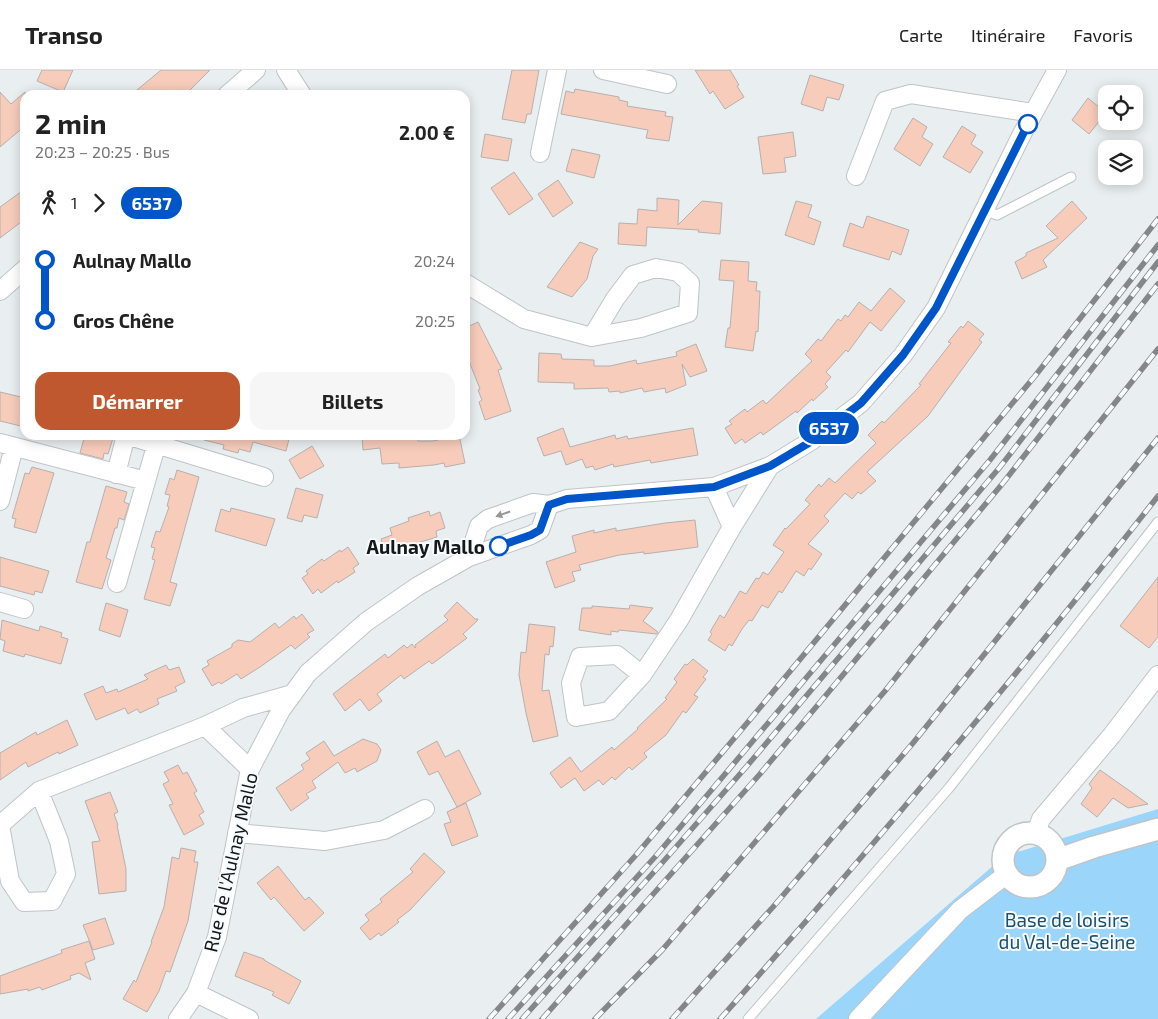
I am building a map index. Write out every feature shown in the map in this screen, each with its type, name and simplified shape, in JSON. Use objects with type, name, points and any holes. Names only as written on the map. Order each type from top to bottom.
[{"type":"street","points":[[233,90],[256,70]]},
{"type":"street","points":[[286,70],[299,90]]},
{"type":"street","points":[[540,153],[558,70]]},
{"type":"street","points":[[603,70],[667,84]]},
{"type":"street","points":[[469,557],[479,526],[488,519],[534,504],[549,505],[567,499],[714,487],[770,466],[812,441],[861,403],[903,355],[936,308],[1033,113],[1057,70]]},
{"type":"street","points":[[856,176],[885,101],[911,94],[1033,113]]},
{"type":"street","points":[[470,285],[524,318],[592,337],[641,328],[688,313],[690,283],[678,272],[656,268],[633,275],[615,299],[592,337]]},
{"type":"street","points":[[0,291],[20,274]]},
{"type":"street","points":[[116,474],[125,440]]},
{"type":"street","points":[[140,440],[264,477]]},
{"type":"street","points":[[0,501],[7,445],[146,481]]},
{"type":"street","points":[[117,583],[156,446]]},
{"type":"street","points":[[642,675],[679,620],[732,527],[770,466]]},
{"type":"street","points":[[714,487],[732,527]]},
{"type":"street","name":"Rue de l'Aulnay Mallo","points":[[178,1019],[196,993],[217,937],[250,769],[281,710],[308,673],[366,622],[418,586],[469,557],[540,530],[549,505]]},
{"type":"street","points":[[0,602],[24,609]]},
{"type":"street","points":[[1036,833],[1041,819],[1112,735],[1158,675]]},
{"type":"street","points":[[39,791],[59,841],[66,874],[52,902],[24,902],[10,881],[0,825],[39,791],[205,726],[243,708],[293,694]]},
{"type":"street","points":[[205,726],[250,769]]},
{"type":"street","points":[[237,833],[325,841],[384,830],[425,809]]},
{"type":"street","points":[[1057,860],[1158,828]]},
{"type":"street","points":[[1029,832],[1045,837],[1052,843],[1056,850],[1057,860],[1052,876],[1045,883],[1038,886],[1022,886],[1013,881],[1007,874],[1003,853],[1007,845],[1020,834],[1029,832]]},
{"type":"street","points":[[858,1019],[960,910],[1007,874]]},
{"type":"street","points":[[196,993],[249,1019]]},
{"type":"lane","points":[[984,210],[997,216],[1071,177]]},
{"type":"lane","points":[[748,1019],[949,788],[1158,522]]},
{"type":"green space","name":"Base de loisirs du Val-de-Seine","points":[[1158,809],[1158,1019],[816,1019],[1009,852],[1021,851]]},
{"type":"building","points":[[42,70],[73,70],[64,90],[58,90],[37,81]]},
{"type":"building","points":[[161,70],[210,70],[190,90],[137,90]]},
{"type":"building","points":[[512,70],[539,70],[531,114],[527,114],[525,123],[502,119]]},
{"type":"building","points":[[695,70],[730,70],[744,97],[725,109],[713,91],[710,94]]},
{"type":"building","points":[[810,75],[844,85],[839,100],[827,97],[823,111],[801,104]]},
{"type":"building","points":[[575,89],[619,97],[619,100],[628,102],[627,106],[666,112],[665,116],[673,117],[669,141],[646,138],[648,130],[561,114],[566,91],[574,93]]},
{"type":"building","points":[[0,92],[11,104],[20,96],[20,130],[0,147]]},
{"type":"building","points":[[1088,98],[1098,106],[1098,123],[1089,134],[1072,120]]},
{"type":"building","points":[[913,118],[927,127],[922,137],[933,144],[920,166],[894,149]]},
{"type":"building","points":[[962,126],[976,135],[971,144],[983,152],[970,173],[943,157]]},
{"type":"building","points":[[793,132],[796,156],[784,158],[786,172],[763,174],[758,137]]},
{"type":"building","points":[[485,134],[512,139],[508,161],[481,157]]},
{"type":"building","points":[[572,149],[600,155],[594,178],[566,171]]},
{"type":"building","points":[[514,172],[533,199],[509,215],[491,188]]},
{"type":"building","points":[[558,180],[573,203],[553,217],[538,194]]},
{"type":"building","points":[[20,193],[20,223],[0,238],[0,207]]},
{"type":"building","points":[[657,198],[679,200],[678,225],[702,201],[722,203],[720,234],[698,232],[699,230],[647,227],[646,246],[618,244],[619,223],[637,224],[638,209],[657,211]]},
{"type":"building","points":[[796,201],[812,205],[808,217],[821,222],[814,245],[785,235]]},
{"type":"building","points":[[1072,201],[1087,218],[1043,260],[1047,267],[1022,279],[1015,262],[1026,256],[1026,253],[1058,238],[1046,226]]},
{"type":"building","points":[[867,216],[909,230],[901,255],[892,251],[889,260],[843,246],[850,223],[863,228]]},
{"type":"building","points":[[580,242],[598,249],[593,256],[587,279],[572,297],[547,287]]},
{"type":"building","points":[[721,260],[749,262],[748,281],[757,282],[756,291],[760,291],[758,332],[756,331],[753,351],[725,347],[728,328],[730,328],[734,281],[719,280]]},
{"type":"building","points":[[890,288],[905,301],[881,331],[870,322],[848,352],[846,350],[826,372],[831,377],[825,384],[828,387],[797,413],[796,411],[763,435],[761,432],[745,443],[742,439],[735,444],[725,428],[732,424],[729,421],[745,409],[747,412],[763,400],[766,404],[812,361],[805,354],[818,339],[821,341],[838,319],[841,321],[845,315],[848,317],[859,302],[871,311]]},
{"type":"building","points":[[968,321],[984,334],[979,340],[982,342],[928,416],[867,472],[876,481],[861,494],[858,492],[852,499],[845,493],[824,516],[829,521],[808,544],[822,554],[811,570],[809,568],[804,576],[796,571],[782,593],[779,591],[768,608],[762,605],[752,621],[749,620],[742,629],[732,646],[729,644],[725,651],[708,640],[712,634],[710,632],[720,615],[724,618],[740,591],[746,594],[756,578],[759,579],[763,572],[768,575],[784,552],[773,545],[785,528],[810,504],[805,500],[819,484],[821,487],[829,478],[835,483],[876,443],[868,435],[882,421],[884,423],[921,385],[919,384],[951,343],[948,342],[961,326],[963,328]]},
{"type":"building","points":[[478,322],[502,369],[498,370],[511,411],[485,420],[479,402],[482,400],[478,390],[480,389],[470,364],[470,326]]},
{"type":"building","points":[[696,344],[707,371],[690,377],[682,364],[686,385],[666,393],[665,388],[644,392],[642,388],[620,393],[620,391],[609,392],[608,388],[574,389],[574,383],[538,382],[539,353],[561,354],[562,359],[594,360],[594,366],[610,366],[636,360],[637,364],[677,356],[676,352]]},
{"type":"building","points":[[0,392],[20,397],[20,426],[0,421]]},
{"type":"building","points":[[563,428],[570,447],[615,435],[616,439],[627,436],[628,439],[693,428],[698,455],[651,463],[650,460],[614,467],[613,464],[595,470],[593,466],[586,468],[582,459],[566,465],[561,451],[544,456],[537,438]]},
{"type":"building","points":[[84,440],[112,440],[108,454],[104,453],[103,459],[80,453]]},
{"type":"building","points":[[204,440],[289,440],[286,451],[253,442],[250,452],[239,449],[238,453],[223,449],[224,445]]},
{"type":"building","points":[[362,440],[460,440],[465,463],[445,467],[444,463],[399,468],[399,463],[382,464],[380,448],[363,450]]},
{"type":"building","points":[[312,446],[324,466],[300,479],[289,460]]},
{"type":"building","points":[[32,467],[54,473],[36,533],[14,527],[16,519],[12,518],[25,473],[29,474]]},
{"type":"building","points":[[177,470],[199,477],[170,582],[177,584],[170,606],[144,599],[155,560],[152,559],[155,548],[151,547],[156,531],[160,532],[169,507],[167,506],[170,495],[165,494],[170,478],[174,480]]},
{"type":"building","points":[[106,486],[127,492],[124,502],[129,504],[124,520],[119,518],[117,528],[115,528],[106,558],[111,560],[102,589],[76,582]]},
{"type":"building","points":[[296,488],[323,495],[317,518],[304,515],[302,522],[287,518]]},
{"type":"building","points":[[231,508],[275,519],[266,546],[215,531],[221,509],[230,512]]},
{"type":"building","points":[[429,511],[430,516],[440,512],[445,528],[436,531],[437,537],[417,543],[419,548],[398,555],[397,551],[385,554],[381,539],[392,535],[390,528],[409,521],[408,518]]},
{"type":"building","points":[[695,520],[698,547],[644,554],[644,552],[619,555],[579,565],[581,570],[572,572],[575,581],[555,588],[546,562],[576,552],[572,536],[594,530],[594,533],[616,528],[616,531]]},
{"type":"building","points":[[348,547],[359,564],[353,568],[355,572],[338,583],[337,581],[321,593],[318,589],[313,594],[302,578],[308,574],[306,571],[322,559],[324,561]]},
{"type":"building","points":[[0,557],[49,571],[42,593],[35,591],[34,595],[0,586]]},
{"type":"building","points":[[1158,577],[1158,637],[1149,648],[1120,626]]},
{"type":"building","points":[[457,602],[475,619],[478,619],[463,634],[467,638],[432,664],[429,661],[404,679],[401,675],[377,694],[382,701],[369,711],[360,699],[345,711],[333,694],[385,654],[388,658],[404,645],[407,648],[412,644],[415,648],[415,645],[448,620],[444,616]]},
{"type":"building","points":[[106,603],[128,610],[120,637],[99,630]]},
{"type":"building","points":[[630,605],[653,608],[643,621],[658,632],[657,634],[619,630],[618,632],[611,631],[611,635],[579,630],[582,608],[592,608],[592,606],[629,609]]},
{"type":"building","points":[[302,614],[314,630],[307,634],[310,637],[295,649],[291,645],[241,679],[237,674],[221,684],[219,682],[212,686],[202,669],[209,665],[207,661],[232,647],[232,644],[238,640],[250,642],[275,623],[279,628],[294,616],[296,619]]},
{"type":"building","points":[[2,620],[39,631],[40,626],[62,633],[61,637],[68,639],[61,664],[25,654],[24,657],[3,651],[5,641],[0,639]]},
{"type":"building","points":[[529,624],[555,627],[553,647],[550,646],[549,655],[545,654],[542,691],[549,690],[558,736],[533,742],[519,675],[521,652],[526,653]]},
{"type":"building","points":[[693,659],[708,671],[703,677],[706,679],[694,695],[698,697],[686,713],[683,711],[666,735],[644,753],[647,757],[632,770],[629,767],[615,780],[612,777],[603,785],[599,780],[584,791],[575,778],[561,788],[550,773],[570,757],[581,772],[612,747],[614,750],[638,729],[667,699],[665,698],[677,682],[674,679],[685,664],[687,665]]},
{"type":"building","points":[[166,665],[169,670],[179,667],[185,682],[175,687],[177,691],[157,699],[159,704],[140,713],[137,709],[128,714],[125,708],[96,720],[84,694],[103,686],[106,693],[117,689],[118,692],[148,679],[144,675]]},
{"type":"building","points":[[67,720],[78,745],[59,754],[58,752],[28,767],[26,762],[0,780],[0,753],[36,732],[37,735]]},
{"type":"building","points":[[363,739],[377,744],[381,750],[377,761],[357,772],[355,768],[345,773],[338,762],[312,781],[316,788],[306,794],[309,798],[291,811],[276,788],[304,769],[301,765],[310,759],[306,753],[324,741],[334,756]]},
{"type":"building","points":[[437,741],[445,757],[459,750],[481,794],[457,807],[438,771],[429,775],[417,752]]},
{"type":"building","points":[[178,765],[183,774],[187,772],[197,791],[194,793],[204,812],[199,815],[204,824],[184,835],[169,805],[173,804],[163,784],[169,781],[164,772]]},
{"type":"building","points":[[1100,770],[1148,804],[1128,808],[1113,798],[1097,817],[1081,804],[1092,788],[1089,784]]},
{"type":"building","points":[[110,792],[118,812],[114,814],[118,825],[126,869],[126,891],[99,894],[92,842],[100,841],[85,801]]},
{"type":"building","points":[[466,803],[478,836],[452,846],[444,824],[451,822],[447,812]]},
{"type":"building","points":[[181,848],[196,851],[194,862],[198,862],[188,921],[170,972],[166,971],[159,991],[147,1012],[123,999],[134,980],[136,982],[152,942],[164,907],[172,857],[179,859]]},
{"type":"building","points":[[424,853],[445,872],[410,910],[397,920],[399,922],[381,936],[379,933],[370,940],[360,928],[369,920],[365,915],[382,902],[380,899],[413,872],[410,869]]},
{"type":"building","points":[[278,866],[305,900],[309,897],[324,913],[304,931],[274,897],[271,900],[257,883]]},
{"type":"building","points":[[105,918],[114,944],[93,950],[83,925]]},
{"type":"building","points":[[89,941],[95,959],[85,963],[91,980],[79,973],[70,976],[71,979],[42,990],[40,987],[28,991],[28,989],[0,994],[0,976],[62,953],[61,950]]},
{"type":"building","points":[[244,952],[264,959],[301,981],[289,1004],[272,995],[274,992],[235,976]]},
{"type":"railway","points":[[489,1019],[636,855],[753,716],[1035,376],[1158,219]]},
{"type":"railway","points":[[508,1019],[655,857],[990,460],[1158,245]]},
{"type":"railway","points":[[522,1019],[747,766],[1000,467],[1158,262]]},
{"type":"railway","points":[[542,1019],[760,774],[1003,483],[1158,284]]},
{"type":"railway","points":[[595,1019],[663,949],[885,691],[1158,349]]},
{"type":"railway","points":[[672,1019],[773,907],[913,743],[1158,438]]},
{"type":"railway","points":[[720,1019],[943,761],[1158,496]]},
{"type":"bus line","name":"6537","points":[[499,546],[540,530],[549,505],[567,499],[714,487],[770,466],[812,441],[861,403],[903,355],[936,308],[1028,124]]},
{"type":"place","name":"Aulnay Mallo","points":[[499,546]]}]
